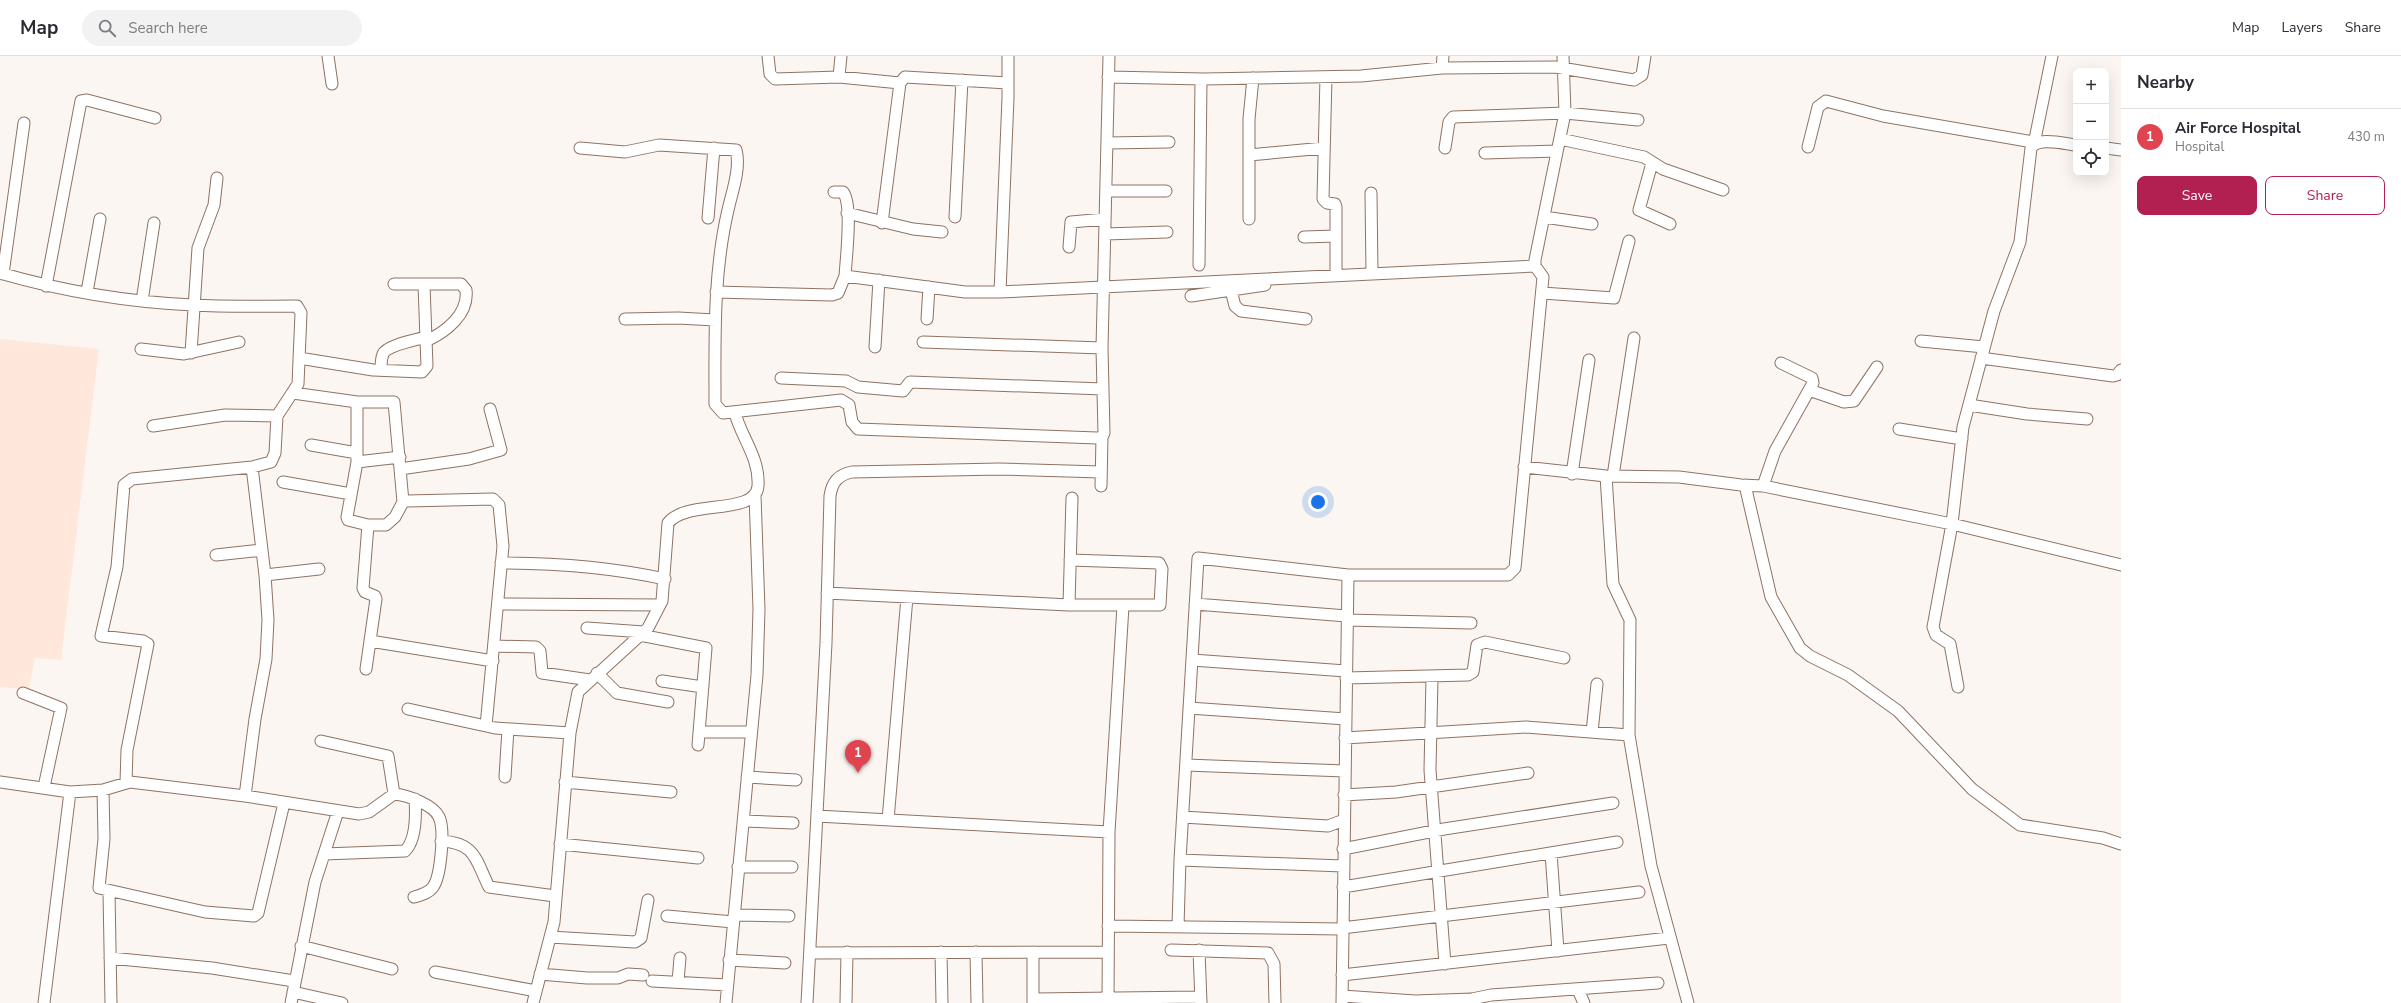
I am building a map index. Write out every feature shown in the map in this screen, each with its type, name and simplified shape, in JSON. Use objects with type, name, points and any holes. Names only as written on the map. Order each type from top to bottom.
[{"type":"street","points":[[328,56],[332,84]]},
{"type":"street","points":[[768,56],[770,74],[775,79],[839,77],[900,83]]},
{"type":"street","points":[[839,77],[841,56]]},
{"type":"street","points":[[1000,292],[1008,56]]},
{"type":"street","points":[[1101,486],[1102,437],[1104,433],[1102,348],[1108,56]]},
{"type":"street","points":[[1442,68],[1443,56]]},
{"type":"street","points":[[1178,926],[1180,860],[1198,558],[1348,575],[1508,575],[1515,568],[1542,293],[1543,277],[1535,266],[1565,113],[1566,99],[1562,69],[1562,56]]},
{"type":"street","points":[[1108,77],[1326,77],[1362,76],[1442,68],[1555,67],[1634,80],[1642,75],[1645,56]]},
{"type":"street","points":[[1958,687],[1950,644],[1936,635],[1932,627],[1952,524],[1962,439],[1969,405],[1994,311],[2020,242],[2030,152],[2034,143],[2052,56]]},
{"type":"street","points":[[882,222],[900,83],[905,77],[1008,83]]},
{"type":"street","points":[[1326,77],[1323,199],[1327,203],[1335,204],[1336,275]]},
{"type":"street","points":[[1199,265],[1202,78]]},
{"type":"street","points":[[1249,219],[1249,119],[1253,78]]},
{"type":"street","points":[[955,217],[962,80]]},
{"type":"street","points":[[46,286],[81,101],[87,100],[155,118]]},
{"type":"street","points":[[1808,147],[1818,107],[1826,101],[1879,115],[2034,143],[2040,142],[2073,145]]},
{"type":"street","points":[[1445,148],[1449,122],[1453,117],[1565,113],[1638,120]]},
{"type":"street","points":[[24,123],[1,273],[46,286],[142,301],[192,305],[297,306],[301,313],[298,384],[277,416],[274,459],[268,464],[252,467],[132,478],[124,485],[117,567],[101,636],[143,641],[148,644],[127,750],[126,783]]},
{"type":"street","points":[[1560,139],[1644,157],[1662,169],[1723,190]]},
{"type":"street","points":[[1107,143],[1169,142]]},
{"type":"street","points":[[580,148],[625,152],[659,145],[733,148],[737,154],[736,172],[722,232],[716,292],[716,404],[723,413],[735,413],[841,400],[849,405],[852,422],[858,429],[1102,437]]},
{"type":"street","points":[[708,218],[714,148]]},
{"type":"street","points":[[1249,155],[1324,148]]},
{"type":"street","points":[[2109,148],[2121,150]]},
{"type":"street","points":[[1485,153],[1557,151]]},
{"type":"street","points":[[1652,163],[1640,210],[1670,224]]},
{"type":"street","points":[[191,353],[192,305],[198,248],[214,205],[217,178]]},
{"type":"street","points":[[1106,190],[1166,191]]},
{"type":"street","points":[[716,292],[832,295],[838,293],[845,276],[848,236],[845,194],[840,191],[834,192]]},
{"type":"street","points":[[1371,193],[1372,273]]},
{"type":"street","points":[[847,213],[882,222],[942,232]]},
{"type":"street","points":[[1544,217],[1592,224]]},
{"type":"street","points":[[86,292],[100,219]]},
{"type":"street","points":[[1069,247],[1071,222],[1105,219]]},
{"type":"street","points":[[142,301],[154,223]]},
{"type":"street","points":[[1105,234],[1167,232]]},
{"type":"street","points":[[1304,237],[1336,236]]},
{"type":"street","points":[[1542,293],[1614,298],[1629,241]]},
{"type":"street","points":[[845,276],[965,292],[1000,292],[1535,266]]},
{"type":"street","points":[[875,347],[879,280]]},
{"type":"street","points":[[1191,296],[1284,282]]},
{"type":"street","points":[[381,370],[382,357],[386,350],[402,343],[426,339],[446,330],[464,308],[467,296],[466,290],[461,284],[394,284]]},
{"type":"street","points":[[299,358],[381,370],[422,372],[427,366],[424,285]]},
{"type":"street","points":[[927,319],[929,287]]},
{"type":"street","points":[[1231,290],[1235,306],[1241,311],[1306,319]]},
{"type":"street","points":[[625,319],[678,318],[715,320]]},
{"type":"street","points":[[1634,338],[1610,476],[1613,584],[1630,620],[1629,735],[1651,866],[1669,938],[1688,1003]]},
{"type":"street","points":[[1921,341],[1984,347]]},
{"type":"street","points":[[141,349],[178,354],[191,353],[239,342]]},
{"type":"street","points":[[923,342],[1102,348]]},
{"type":"street","points":[[1981,358],[2113,376],[2117,375],[2121,370]]},
{"type":"street","points":[[1572,474],[1589,360]]},
{"type":"street","points":[[1763,486],[1775,451],[1813,383],[1812,378],[1781,363]]},
{"type":"street","points":[[1809,390],[1844,402],[1854,401],[1877,367]]},
{"type":"street","points":[[781,378],[846,381],[858,387],[903,391],[910,382],[1103,389]]},
{"type":"street","points":[[293,393],[357,402],[394,402],[403,502],[395,517],[386,525],[368,525],[348,520],[347,517],[357,457],[357,402]]},
{"type":"street","points":[[1969,405],[2027,414],[2087,419]]},
{"type":"street","points":[[311,445],[357,457],[400,463],[469,459],[501,450],[490,410]]},
{"type":"street","points":[[726,1003],[757,675],[759,609],[755,495],[758,485],[752,448],[735,413]]},
{"type":"street","points":[[153,426],[225,415],[277,416]]},
{"type":"street","points":[[1899,429],[1962,439]]},
{"type":"street","points":[[245,796],[255,720],[268,644],[266,576],[252,467]]},
{"type":"street","points":[[1524,467],[1572,474],[1679,477],[1745,486],[1763,486],[1952,524],[2121,565]]},
{"type":"street","points":[[807,1003],[817,816],[831,488],[834,482],[845,474],[999,469],[1101,472]]},
{"type":"street","points":[[282,482],[351,494]]},
{"type":"street","points":[[1745,486],[1771,597],[1800,648],[1810,656],[1848,676],[1898,711],[1972,789],[2020,825],[2103,838],[2121,844]]},
{"type":"street","points":[[533,1003],[554,922],[570,733],[578,692],[616,660],[642,633],[660,605],[665,579],[668,523],[674,516],[691,510],[746,503],[755,495]]},
{"type":"street","points":[[1069,605],[1072,498]]},
{"type":"street","points":[[403,502],[496,500],[499,505],[503,538],[486,726]]},
{"type":"street","points":[[366,669],[376,599],[376,596],[363,591],[368,525]]},
{"type":"street","points":[[216,556],[262,550]]},
{"type":"street","points":[[827,593],[1069,605],[1160,605],[1162,565],[1159,563],[1070,560]]},
{"type":"street","points":[[501,563],[549,563],[607,568],[665,579]]},
{"type":"street","points":[[266,576],[319,569]]},
{"type":"street","points":[[1348,575],[1344,771],[1342,999],[1416,1001],[1472,999],[1491,995],[1578,990],[1658,983]]},
{"type":"street","points":[[888,820],[907,597]]},
{"type":"street","points":[[498,604],[660,605]]},
{"type":"street","points":[[1195,604],[1347,618],[1471,623]]},
{"type":"street","points":[[1108,1001],[1109,832],[1123,606]]},
{"type":"street","points":[[587,628],[642,633],[706,648],[698,745]]},
{"type":"street","points":[[370,641],[493,661]]},
{"type":"street","points":[[1192,660],[1346,675],[1432,678],[1471,674],[1476,649],[1481,643],[1564,658]]},
{"type":"street","points":[[494,646],[536,647],[540,651],[542,673],[594,677],[618,693],[668,702]]},
{"type":"street","points":[[1432,678],[1431,786],[1445,964]]},
{"type":"street","points":[[662,681],[703,687]]},
{"type":"street","points":[[1592,732],[1596,684]]},
{"type":"street","points":[[23,692],[61,708],[44,787]]},
{"type":"street","points":[[1189,708],[1346,719]]},
{"type":"street","points":[[408,710],[486,726],[570,733]]},
{"type":"street","points":[[1345,738],[1526,727],[1629,735]]},
{"type":"street","points":[[505,778],[508,729]]},
{"type":"street","points":[[699,732],[751,732]]},
{"type":"street","points":[[321,741],[388,756],[394,794]]},
{"type":"street","points":[[1186,765],[1344,771]]},
{"type":"street","points":[[1344,795],[1396,792],[1431,786],[1528,774]]},
{"type":"street","points":[[747,776],[796,780]]},
{"type":"street","points":[[0,782],[44,787],[70,792],[103,790],[126,783],[245,796],[338,811],[364,813],[394,794],[415,799],[439,816],[441,840],[440,865],[434,885],[429,891],[414,897]]},
{"type":"street","points":[[565,782],[671,792]]},
{"type":"street","points":[[103,790],[104,839],[99,886],[109,892],[214,914],[256,915],[284,803]]},
{"type":"street","points":[[44,1003],[70,792]]},
{"type":"street","points":[[324,854],[405,851],[412,835],[415,820],[415,799]]},
{"type":"street","points":[[1343,849],[1434,831],[1614,803]]},
{"type":"street","points":[[338,811],[315,882],[294,981],[292,998],[342,1003]]},
{"type":"street","points":[[817,816],[1109,832]]},
{"type":"street","points":[[1183,817],[1328,826],[1344,820]]},
{"type":"street","points":[[742,822],[793,823]]},
{"type":"street","points":[[441,840],[457,842],[471,850],[489,887],[555,896]]},
{"type":"street","points":[[1343,887],[1437,870],[1551,854],[1618,842]]},
{"type":"street","points":[[560,844],[698,858]]},
{"type":"street","points":[[1551,854],[1558,951]]},
{"type":"street","points":[[1180,860],[1343,866]]},
{"type":"street","points":[[738,867],[792,867]]},
{"type":"street","points":[[109,892],[111,1003]]},
{"type":"street","points":[[1108,926],[1342,929],[1639,892]]},
{"type":"street","points":[[550,937],[635,942],[641,938],[648,900]]},
{"type":"street","points":[[667,916],[733,918],[789,916]]},
{"type":"street","points":[[1342,975],[1669,938]]},
{"type":"street","points":[[301,946],[392,968]]},
{"type":"street","points":[[1171,950],[1268,953],[1274,964],[1275,1003]]},
{"type":"street","points":[[1033,952],[1033,1001],[1135,1001],[1200,1000],[1199,950]]},
{"type":"street","points":[[846,1003],[847,952]]},
{"type":"street","points":[[941,952],[942,1003]]},
{"type":"street","points":[[976,952],[977,1003]]},
{"type":"street","points":[[810,953],[1108,952]]},
{"type":"street","points":[[110,958],[212,968],[294,981]]},
{"type":"street","points":[[678,981],[680,958]]},
{"type":"street","points":[[730,960],[784,963]]},
{"type":"street","points":[[435,972],[536,991]]},
{"type":"street","points":[[540,974],[618,978],[628,974],[648,978],[727,985]]},
{"type":"street","points":[[1578,990],[1584,1003]]},
{"type":"shaded area","points":[[0,339],[99,349],[61,660],[35,658],[29,689],[0,687]]},
{"type":"place","name":"Air Force Hospital","points":[[858,773]]}]
